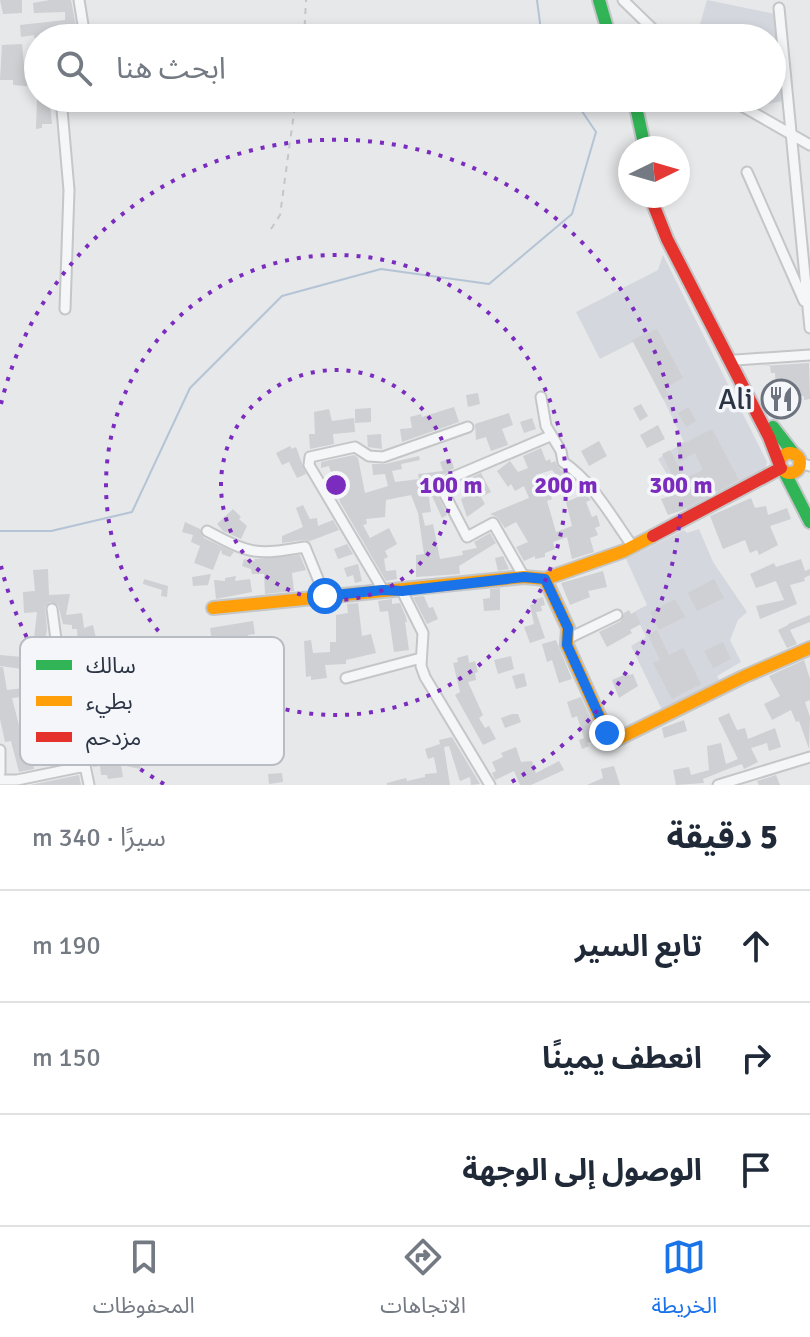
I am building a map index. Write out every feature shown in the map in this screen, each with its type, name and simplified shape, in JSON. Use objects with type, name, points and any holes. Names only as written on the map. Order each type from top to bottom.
[{"type":"main road","points":[[599,0],[606,24]]},
{"type":"main road","points":[[610,0],[616,24]]},
{"type":"main road","points":[[628,112],[633,136]]},
{"type":"main road","points":[[637,112],[642,136]]},
{"type":"main road","points":[[655,208],[667,239],[810,522]]},
{"type":"main road","points":[[663,208],[736,360],[778,434],[800,463],[810,498]]},
{"type":"main road","points":[[213,608],[524,577],[545,579],[633,547],[781,467],[784,454],[800,463]]},
{"type":"main road","points":[[781,467],[793,473],[800,463]]},
{"type":"main road","points":[[545,579],[568,628],[567,645],[607,733],[614,741],[743,677],[810,648]]},
{"type":"street","points":[[79,0],[83,24]]},
{"type":"street","points":[[623,0],[648,24]]},
{"type":"street","points":[[779,8],[781,24]]},
{"type":"street","points":[[786,77],[810,328]]},
{"type":"street","points":[[62,112],[69,190],[65,309]]},
{"type":"street","points":[[752,112],[810,145]]},
{"type":"street","points":[[747,172],[808,309]]},
{"type":"street","points":[[736,360],[810,355]]},
{"type":"street","points":[[541,397],[550,436],[561,451],[563,462],[593,493],[633,547]]},
{"type":"street","points":[[383,590],[309,465],[310,457],[355,447],[369,456],[389,456],[468,427]]},
{"type":"street","points":[[524,577],[493,523],[467,537],[442,489],[451,478],[550,436]]},
{"type":"street","points":[[207,531],[245,551],[258,553],[305,547],[325,596]]},
{"type":"street","points":[[402,591],[423,633],[421,658],[425,677],[490,785]]},
{"type":"street","points":[[52,609],[56,637]]},
{"type":"street","points":[[567,639],[617,615]]},
{"type":"street","points":[[346,678],[421,658]]},
{"type":"street","points":[[0,750],[0,773]]},
{"type":"street","points":[[718,785],[750,780],[810,757]]},
{"type":"street","points":[[0,780],[17,780],[85,766],[89,785]]},
{"type":"path","points":[[305,24],[306,0]]},
{"type":"path","points":[[271,229],[280,215],[294,112]]},
{"type":"shaded area","points":[[707,0],[775,14],[776,24],[700,24]]},
{"type":"shaded area","points":[[663,255],[767,462],[765,469],[689,512],[658,459],[684,442],[635,341],[600,359],[576,312],[658,270]]},
{"type":"shaded area","points":[[699,529],[713,562],[747,612],[738,620],[730,640],[741,662],[717,676],[722,686],[663,712],[631,646],[646,637],[634,612],[647,605],[626,559],[684,530],[687,533]]},
{"type":"building","points":[[0,0],[22,0],[22,13],[3,14]]},
{"type":"building","points":[[71,0],[76,24],[29,24],[65,20],[65,12],[34,13],[33,3]]},
{"type":"building","points":[[20,25],[24,25],[24,37],[21,37]]},
{"type":"building","points":[[22,44],[24,86],[13,85],[13,80],[0,80],[2,45]]},
{"type":"building","points":[[37,112],[51,112],[52,124],[42,124],[42,128],[36,129]]},
{"type":"building","points":[[657,329],[683,378],[665,388],[669,396],[663,399],[632,340]]},
{"type":"building","points":[[809,363],[810,399],[792,397],[792,401],[781,402],[780,391],[776,392],[775,373],[771,373],[770,366],[761,366]]},
{"type":"building","points":[[478,393],[480,404],[468,407],[466,395]]},
{"type":"building","points":[[641,404],[648,416],[640,421],[633,408]]},
{"type":"building","points":[[454,407],[459,422],[402,442],[400,429],[412,428],[410,417],[421,414],[422,417]]},
{"type":"building","points":[[689,407],[696,421],[686,427],[678,413]]},
{"type":"building","points":[[371,408],[371,422],[355,423],[355,409]]},
{"type":"building","points":[[329,409],[332,421],[354,418],[355,432],[333,434],[334,444],[310,449],[309,434],[315,434],[314,412]]},
{"type":"building","points":[[509,413],[513,425],[502,429],[508,445],[491,451],[486,437],[476,440],[475,424]]},
{"type":"building","points":[[532,418],[536,429],[524,433],[520,422]]},
{"type":"building","points":[[658,425],[665,439],[647,448],[640,435]]},
{"type":"building","points":[[712,429],[739,480],[668,515],[661,499],[687,490],[682,480],[703,470],[695,453],[679,462],[677,443],[687,442]]},
{"type":"building","points":[[381,434],[382,449],[368,447],[367,435]]},
{"type":"building","points":[[599,441],[607,456],[589,466],[581,451]]},
{"type":"building","points":[[290,446],[292,449],[296,447],[306,474],[297,478],[289,462],[282,465],[276,453]]},
{"type":"building","points":[[541,448],[546,461],[555,461],[567,475],[560,480],[552,470],[536,475],[542,488],[548,487],[552,499],[547,501],[556,532],[572,526],[566,502],[586,494],[591,500],[586,502],[592,517],[597,515],[600,526],[595,528],[598,535],[590,538],[594,552],[572,559],[567,537],[553,542],[555,549],[545,553],[545,557],[535,559],[535,556],[524,561],[516,547],[528,542],[516,522],[505,528],[497,517],[490,514],[529,498],[524,486],[515,491],[511,484],[508,487],[497,471],[510,461],[518,472],[528,468],[523,456]]},
{"type":"building","points":[[670,450],[684,476],[675,481],[662,454]]},
{"type":"building","points":[[354,455],[358,458],[365,493],[388,486],[385,474],[373,475],[372,464],[419,456],[420,460],[401,464],[402,469],[392,471],[395,482],[419,479],[418,474],[443,471],[440,462],[451,458],[454,468],[437,479],[435,489],[447,515],[442,518],[427,485],[431,512],[422,513],[425,526],[433,524],[440,559],[463,555],[462,551],[477,548],[474,542],[490,533],[496,543],[459,566],[460,574],[416,577],[416,555],[424,554],[418,513],[411,495],[386,500],[385,517],[366,519],[367,524],[363,525],[370,538],[389,528],[397,544],[385,551],[388,557],[384,559],[386,571],[396,570],[397,579],[386,581],[340,502],[329,466],[321,468],[321,462]]},
{"type":"building","points":[[481,473],[491,492],[481,497],[485,504],[467,517],[461,499],[468,495],[461,482]]},
{"type":"building","points":[[751,498],[755,508],[766,506],[768,515],[787,508],[791,519],[770,526],[778,545],[759,555],[757,550],[750,553],[745,540],[723,549],[710,516]]},
{"type":"building","points":[[303,505],[310,519],[317,518],[318,526],[333,520],[339,530],[310,541],[282,543],[282,536],[303,527],[296,508]]},
{"type":"building","points":[[233,509],[247,526],[241,539],[223,531],[217,524]]},
{"type":"building","points":[[185,522],[200,529],[204,538],[234,552],[230,557],[222,554],[221,549],[213,570],[194,563],[200,546],[191,542],[193,535],[182,532]]},
{"type":"building","points":[[347,544],[353,554],[338,559],[334,549]]},
{"type":"building","points":[[300,555],[306,570],[292,573],[294,591],[265,594],[264,574],[252,574],[251,569],[242,566],[244,559],[255,561]]},
{"type":"building","points":[[503,556],[509,569],[498,571],[495,558]]},
{"type":"building","points":[[801,559],[805,571],[810,569],[810,575],[804,578],[805,581],[790,585],[797,604],[760,619],[756,606],[784,600],[776,581],[756,588],[750,574],[774,563],[776,567]]},
{"type":"building","points":[[358,564],[362,581],[355,583],[353,575],[347,577],[344,568]]},
{"type":"building","points":[[48,569],[49,595],[70,594],[66,615],[82,613],[84,628],[93,625],[96,637],[77,637],[77,629],[63,624],[58,605],[50,602],[45,607],[46,637],[34,637],[37,612],[24,613],[23,592],[35,591],[33,570]]},
{"type":"building","points":[[603,571],[607,587],[588,591],[590,597],[570,605],[561,583]]},
{"type":"building","points":[[211,574],[208,585],[193,586],[192,577]]},
{"type":"building","points":[[236,576],[235,581],[250,579],[252,592],[216,599],[214,580],[225,581],[225,578]]},
{"type":"building","points":[[144,579],[168,586],[167,597],[161,596],[162,590],[143,584]]},
{"type":"building","points":[[714,579],[724,598],[697,611],[688,593]]},
{"type":"building","points":[[500,588],[500,610],[484,611],[483,599],[490,598],[490,589]]},
{"type":"building","points":[[424,596],[438,619],[427,624],[413,597]]},
{"type":"building","points":[[543,597],[545,605],[541,606],[542,611],[536,612],[545,638],[530,643],[524,627],[534,624],[530,605],[534,604],[533,600]]},
{"type":"building","points":[[392,599],[392,604],[400,603],[406,617],[409,650],[394,652],[388,611],[380,612],[378,601]]},
{"type":"building","points":[[675,599],[685,617],[659,630],[650,612]]},
{"type":"building","points":[[358,603],[362,636],[371,634],[376,653],[346,660],[346,664],[325,665],[327,678],[311,680],[311,676],[306,677],[304,641],[311,640],[313,653],[330,652],[330,642],[336,642],[336,615],[348,613],[347,604]]},
{"type":"building","points":[[629,610],[631,614],[635,612],[641,624],[630,630],[632,633],[607,647],[599,632],[621,621]]},
{"type":"building","points":[[810,615],[810,622],[790,630],[797,644],[787,648],[778,630],[788,625],[789,629],[788,624]]},
{"type":"building","points":[[253,621],[255,634],[248,637],[211,637],[210,628]]},
{"type":"building","points":[[657,630],[669,655],[683,648],[701,684],[672,699],[653,663],[660,660],[648,635]]},
{"type":"building","points":[[556,640],[572,679],[559,683],[552,660],[547,662],[542,644]]},
{"type":"building","points":[[723,642],[731,659],[713,668],[704,651]]},
{"type":"building","points":[[0,655],[20,657],[20,669],[0,666]]},
{"type":"building","points":[[468,655],[469,663],[475,661],[478,672],[475,673],[476,680],[468,682],[483,715],[479,718],[485,728],[489,726],[496,739],[483,745],[455,695],[460,692],[453,663],[458,662],[457,658]]},
{"type":"building","points":[[511,656],[514,669],[498,674],[494,660]]},
{"type":"building","points":[[804,660],[810,679],[810,700],[805,702],[810,717],[809,749],[799,721],[796,722],[791,710],[772,720],[764,704],[780,696],[769,676]]},
{"type":"building","points":[[0,667],[3,667],[7,690],[20,688],[20,697],[12,698],[20,725],[20,765],[34,765],[34,769],[19,772],[11,741],[5,742],[0,719]]},
{"type":"building","points":[[524,673],[527,686],[516,689],[512,676]]},
{"type":"building","points":[[633,674],[638,686],[619,698],[612,680]]},
{"type":"building","points":[[581,697],[600,739],[587,743],[589,746],[582,749],[579,740],[584,738],[577,716],[572,718],[567,702]]},
{"type":"building","points":[[729,713],[737,730],[745,728],[748,739],[775,728],[781,747],[769,751],[767,743],[751,748],[758,762],[744,769],[742,764],[703,779],[704,783],[676,785],[673,770],[689,767],[691,775],[709,770],[707,746],[721,743],[726,764],[738,759],[718,718]]},
{"type":"building","points":[[518,714],[521,722],[505,728],[501,718]]},
{"type":"building","points":[[684,720],[687,731],[664,738],[662,728]]},
{"type":"building","points":[[452,737],[480,784],[471,785],[470,777],[460,781],[449,746],[444,747],[450,785],[387,785],[437,773],[434,757],[428,759],[425,749],[440,744],[439,740]]},
{"type":"building","points":[[516,747],[521,762],[532,761],[536,773],[559,761],[564,770],[531,785],[520,785],[514,771],[495,780],[492,773],[496,771],[492,762],[503,757],[501,753]]},
{"type":"building","points":[[93,765],[121,765],[123,777],[108,779],[107,775],[101,775],[100,766]]},
{"type":"building","points":[[614,766],[620,785],[587,785],[603,778],[601,769]]},
{"type":"building","points":[[282,773],[283,782],[269,784],[268,774]]},
{"type":"building","points":[[79,775],[81,785],[30,785]]},
{"type":"building","points":[[776,775],[780,785],[759,785],[757,781]]},
{"type":"waterway","points":[[537,0],[540,24]]},
{"type":"waterway","points":[[0,531],[51,531],[132,512],[190,388],[282,296],[381,269],[489,284],[572,214],[596,132],[582,112]]},
{"type":"traffic: fast","points":[[599,0],[606,24]]},
{"type":"traffic: fast","points":[[637,112],[642,136]]},
{"type":"traffic: fast","points":[[773,427],[794,454]]},
{"type":"traffic: fast","points":[[784,471],[810,522]]},
{"type":"traffic: slow","points":[[790,453],[797,456],[800,463],[797,470],[790,473],[783,470],[780,463],[783,456],[790,453]]},
{"type":"traffic: slow","points":[[213,608],[524,577],[545,579],[624,551],[653,536]]},
{"type":"traffic: slow","points":[[545,579],[568,628],[567,645],[607,733],[614,741],[743,677],[810,648]]},
{"type":"traffic: jam","points":[[655,208],[667,239],[769,437],[779,463]]},
{"type":"traffic: jam","points":[[653,536],[781,468]]},
{"type":"place","name":"Ali","points":[[781,399]]},
{"type":"route","points":[[325,596],[524,577],[540,581],[545,579],[568,628],[567,645],[607,733]]}]
